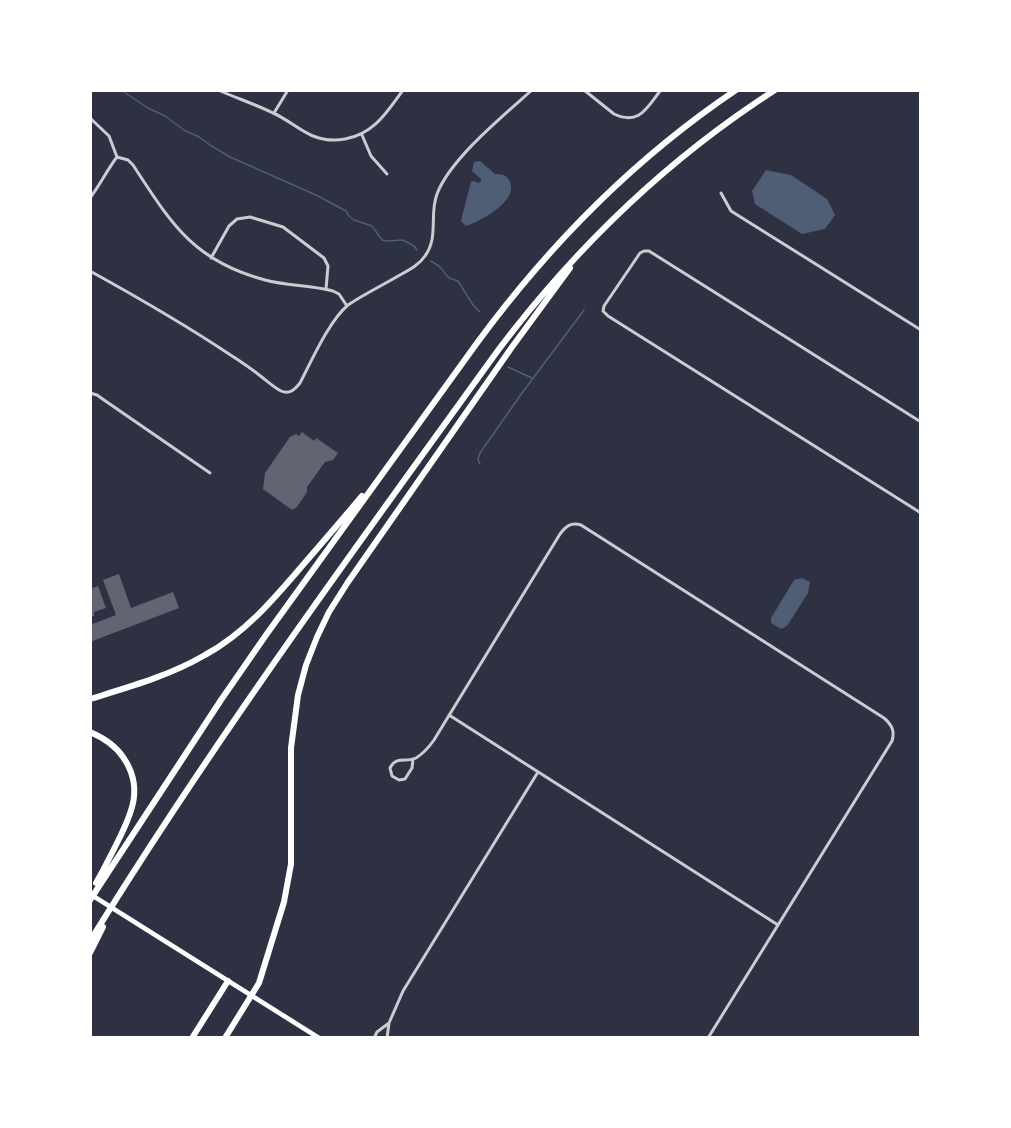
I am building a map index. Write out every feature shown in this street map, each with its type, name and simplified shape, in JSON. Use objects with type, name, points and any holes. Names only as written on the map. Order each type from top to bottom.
[{"type":"highway","points":[[90,896],[221,700],[501,311],[558,243],[597,203],[673,136],[736,90]]},
{"type":"highway","points":[[90,941],[179,801],[240,711],[513,330],[550,285],[633,199],[727,122],[775,90]]},
{"type":"highway","points":[[225,1038],[260,983],[284,902],[292,851],[291,766],[294,722],[302,680],[317,637],[336,599],[512,347],[588,244]]},
{"type":"highway","points":[[90,699],[182,668],[237,633],[257,617],[278,595],[391,462]]},
{"type":"highway","points":[[90,732],[111,743],[122,754],[131,772],[135,794],[130,818],[90,896]]},
{"type":"highway","points":[[90,953],[120,894]]},
{"type":"highway","points":[[192,1038],[228,981]]},
{"type":"main road","points":[[90,896],[319,1038]]},
{"type":"street","points":[[218,90],[274,113],[305,132],[326,139],[339,140],[362,135],[378,123],[403,90]]},
{"type":"street","points":[[274,113],[288,90]]},
{"type":"street","points":[[90,271],[236,358],[282,392],[288,393],[300,383],[328,331],[347,306],[422,260],[430,247],[433,235],[434,203],[447,175],[483,135],[532,90]]},
{"type":"street","points":[[584,90],[614,114],[630,117],[645,112],[661,90]]},
{"type":"street","points":[[90,118],[109,136],[117,157]]},
{"type":"street","points":[[362,135],[371,156],[387,174]]},
{"type":"street","points":[[117,157],[128,160],[133,165],[167,217],[194,245],[221,264],[267,281],[326,289],[339,294],[347,306]]},
{"type":"street","points":[[90,198],[117,157]]},
{"type":"street","points":[[721,193],[731,211],[921,330]]},
{"type":"street","points":[[212,258],[229,226],[243,218],[256,218],[283,227],[324,258],[328,272],[326,289]]},
{"type":"street","points":[[921,422],[649,251],[640,254],[604,306],[603,311],[608,316],[921,513]]},
{"type":"street","points":[[90,393],[97,395],[210,473]]},
{"type":"street","points":[[413,759],[412,768],[405,778],[399,780],[392,776],[390,768],[394,762],[413,759],[425,752],[434,740],[560,534],[568,526],[576,524],[581,525],[884,718],[893,729],[892,741],[708,1038]]},
{"type":"street","points":[[450,715],[778,925]]},
{"type":"street","points":[[387,1038],[389,1023],[413,973],[538,772]]},
{"type":"street","points":[[374,1038],[389,1023]]},
{"type":"water","points":[[480,161],[495,174],[506,176],[511,189],[509,196],[497,209],[466,226],[461,221],[462,216],[471,182],[481,181],[472,171],[474,162]]},
{"type":"water","points":[[766,170],[791,175],[827,199],[835,215],[825,229],[802,234],[755,204],[752,191]]},
{"type":"water","points":[[802,578],[810,582],[808,593],[787,626],[781,629],[771,623],[771,618],[794,580]]},
{"type":"building","points":[[302,432],[314,441],[316,438],[338,453],[333,460],[325,462],[307,487],[307,492],[297,507],[292,510],[263,489],[265,473],[290,437],[296,434],[299,436]]},
{"type":"building","points":[[119,574],[131,608],[173,592],[179,608],[90,642],[90,625],[116,615],[103,580]]},
{"type":"building","points":[[98,586],[106,608],[94,612],[94,616],[90,617],[90,589]]},
{"type":"waterway","points":[[121,90],[230,157],[316,195],[346,211],[354,220],[372,226],[382,240],[403,240],[417,250]]},
{"type":"waterway","points":[[431,261],[439,266],[449,278],[458,281],[480,312]]},
{"type":"waterway","points":[[480,464],[478,459],[480,453],[584,310]]},
{"type":"waterway","points":[[508,367],[532,378]]}]
